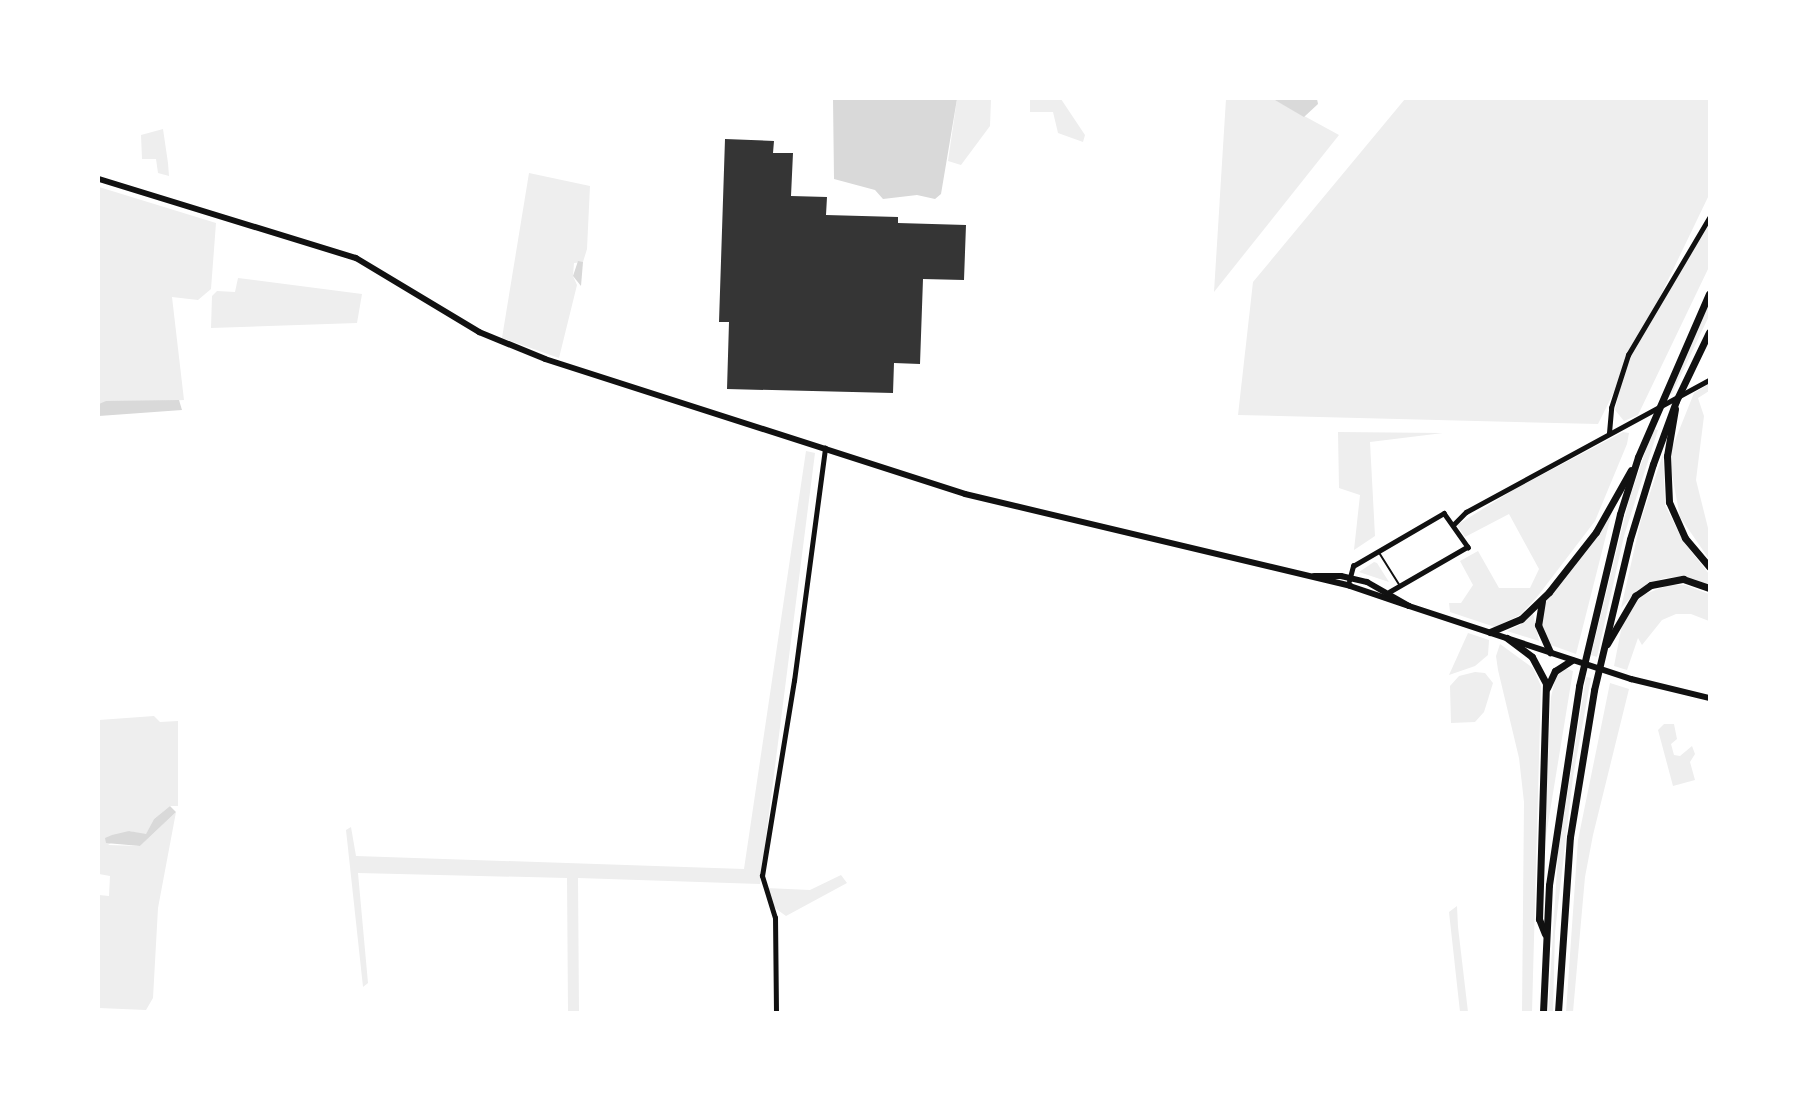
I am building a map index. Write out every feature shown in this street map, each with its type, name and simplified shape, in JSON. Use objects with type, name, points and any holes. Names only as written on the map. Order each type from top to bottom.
[{"type":"highway","points":[[1543,1012],[1546,937],[1557,814],[1579,686],[1620,514],[1638,458],[1662,395],[1709,294]]},
{"type":"highway","points":[[1558,1012],[1570,837],[1594,690],[1630,539],[1664,430],[1681,387],[1709,332]]},
{"type":"highway","points":[[1676,401],[1667,456],[1669,502],[1685,538],[1709,567]]},
{"type":"highway","points":[[1490,632],[1516,623],[1543,599],[1596,532],[1638,458]]},
{"type":"highway","points":[[1603,651],[1635,596],[1651,585],[1683,579],[1709,588]]},
{"type":"highway","points":[[1543,599],[1538,625],[1550,652]]},
{"type":"highway","points":[[1507,638],[1532,657],[1547,688]]},
{"type":"highway","points":[[1546,937],[1539,919],[1547,688],[1555,671],[1572,660]]},
{"type":"main road","points":[[99,179],[349,255],[384,272],[460,322],[520,351],[994,502],[1350,586],[1572,660],[1670,690],[1709,698]]},
{"type":"main road","points":[[1307,576],[1348,577],[1390,592],[1406,605]]},
{"type":"street","points":[[1609,433],[1611,408],[1628,355],[1709,218]]},
{"type":"street","points":[[1453,525],[1466,512],[1709,380]]},
{"type":"street","points":[[776,1012],[775,918],[762,876],[794,681],[825,448]]},
{"type":"street","points":[[1350,586],[1348,577],[1353,566],[1444,513],[1468,547],[1390,592]]},
{"type":"lane","points":[[1378,551],[1400,586]]},
{"type":"shaded area","points":[[833,99],[957,99],[941,194],[935,199],[917,195],[883,199],[875,190],[834,179]]},
{"type":"shaded area","points":[[957,99],[991,99],[990,126],[961,165],[948,161]]},
{"type":"shaded area","points":[[1030,99],[1061,99],[1085,135],[1083,142],[1058,133],[1053,112],[1030,112]]},
{"type":"shaded area","points":[[1226,99],[1273,99],[1339,135],[1214,292]]},
{"type":"shaded area","points":[[1273,99],[1317,99],[1318,104],[1304,117]]},
{"type":"shaded area","points":[[1405,99],[1709,99],[1709,195],[1644,330],[1709,225],[1709,267],[1638,415],[1624,421],[1615,410],[1624,372],[1598,424],[1238,415],[1253,282]]},
{"type":"shaded area","points":[[163,129],[169,176],[158,173],[156,159],[142,159],[141,135]]},
{"type":"shaded area","points":[[529,173],[590,186],[587,249],[583,262],[574,263],[573,276],[577,285],[559,358],[502,338]]},
{"type":"shaded area","points":[[99,187],[216,223],[211,289],[198,300],[172,297],[184,400],[99,404]]},
{"type":"shaded area","points":[[578,261],[583,262],[581,286],[573,276]]},
{"type":"shaded area","points":[[238,278],[362,294],[357,323],[211,328],[212,296],[217,291],[235,292]]},
{"type":"shaded area","points":[[1709,301],[1709,316],[1672,394],[1666,395]]},
{"type":"shaded area","points":[[1709,384],[1709,391],[1698,398],[1704,416],[1696,480],[1709,532],[1709,559],[1680,517],[1670,464],[1672,448],[1694,393]]},
{"type":"shaded area","points":[[179,400],[182,410],[99,416],[99,404],[106,401]]},
{"type":"shaded area","points":[[1653,429],[1658,430],[1624,536],[1597,657],[1591,655],[1629,500]]},
{"type":"shaded area","points":[[1338,432],[1443,433],[1370,442],[1375,536],[1354,550],[1360,495],[1339,488]]},
{"type":"shaded area","points":[[1623,432],[1629,433],[1627,444],[1595,521],[1537,597],[1520,615],[1495,627],[1450,612],[1449,603],[1461,603],[1473,585],[1460,561],[1478,551],[1499,588],[1530,588],[1539,569],[1509,514],[1465,537],[1457,525],[1515,489]]},
{"type":"shaded area","points":[[806,451],[815,453],[760,884],[578,878],[579,1012],[568,1012],[567,878],[358,873],[368,983],[363,987],[346,830],[351,827],[356,856],[744,869]]},
{"type":"shaded area","points":[[1663,454],[1665,505],[1683,541],[1709,574],[1709,585],[1681,577],[1664,578],[1639,589],[1621,608],[1641,520]]},
{"type":"shaded area","points":[[1614,504],[1576,654],[1548,644],[1541,625],[1543,606],[1591,543]]},
{"type":"shaded area","points":[[1374,562],[1377,563],[1389,582],[1359,572]]},
{"type":"shaded area","points":[[1669,585],[1685,585],[1709,594],[1709,621],[1691,614],[1676,614],[1662,620],[1642,645],[1638,638],[1627,670],[1614,666],[1622,625],[1634,603],[1645,594]]},
{"type":"shaded area","points":[[1533,613],[1539,641],[1507,631],[1520,625]]},
{"type":"shaded area","points":[[1468,633],[1489,640],[1488,655],[1475,666],[1449,675]]},
{"type":"shaded area","points":[[1500,644],[1533,668],[1541,686],[1532,1012],[1522,1012],[1524,802],[1519,758],[1498,670],[1496,656]]},
{"type":"shaded area","points":[[1565,668],[1573,671],[1544,848],[1551,697],[1556,676]]},
{"type":"shaded area","points":[[1475,672],[1485,673],[1493,683],[1484,712],[1475,722],[1451,723],[1450,686],[1459,676]]},
{"type":"shaded area","points":[[1586,677],[1591,678],[1573,777],[1555,932],[1553,1012],[1548,1012],[1558,853]]},
{"type":"shaded area","points":[[1610,683],[1629,689],[1593,835],[1585,877],[1573,1012],[1566,1012],[1578,840]]},
{"type":"shaded area","points":[[154,716],[160,722],[178,721],[178,806],[170,806],[154,819],[146,835],[129,831],[108,845],[140,846],[176,812],[158,908],[153,998],[146,1010],[99,1008],[99,895],[109,896],[110,876],[99,874],[99,720]]},
{"type":"shaded area","points":[[1664,724],[1674,724],[1677,739],[1671,744],[1674,755],[1680,756],[1692,746],[1695,754],[1690,762],[1695,780],[1673,786],[1658,730]]},
{"type":"shaded area","points":[[170,806],[176,812],[140,846],[106,843],[105,838],[129,831],[146,834],[154,819]]},
{"type":"shaded area","points":[[841,875],[847,883],[786,916],[775,908],[766,888],[810,890]]},
{"type":"shaded area","points":[[1457,906],[1468,1012],[1460,1012],[1449,912]]},
{"type":"building","points":[[725,139],[774,141],[773,153],[793,153],[791,196],[827,197],[826,215],[898,217],[898,223],[966,225],[964,280],[923,279],[920,364],[894,363],[893,393],[727,389],[729,322],[719,322]]}]
